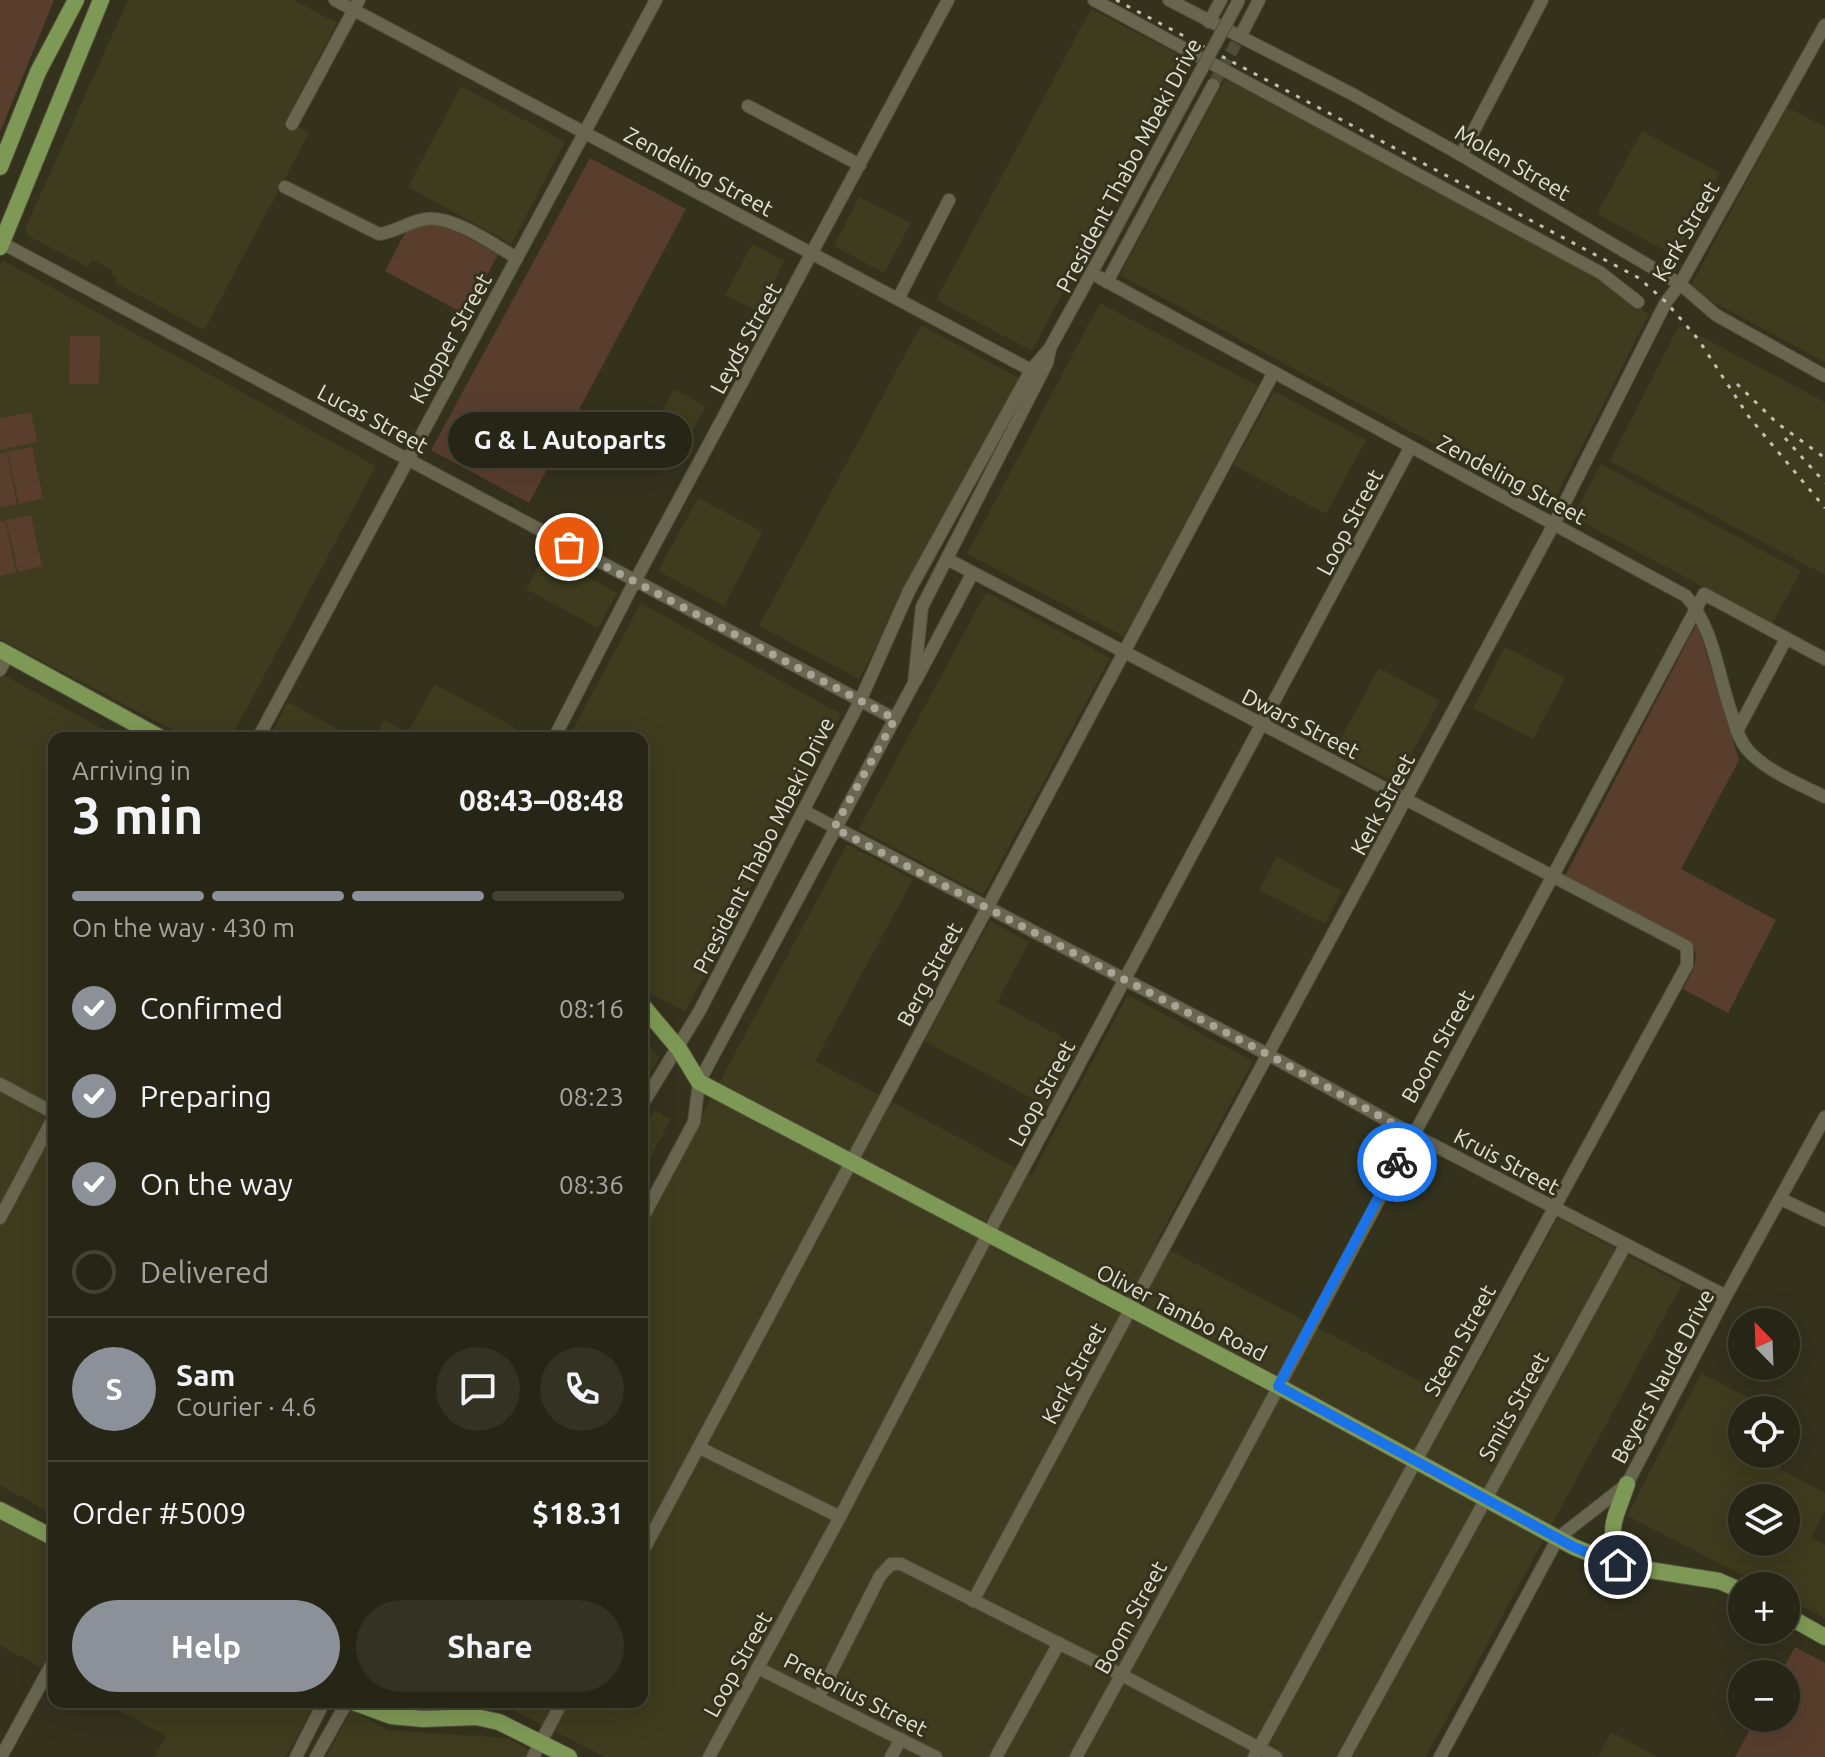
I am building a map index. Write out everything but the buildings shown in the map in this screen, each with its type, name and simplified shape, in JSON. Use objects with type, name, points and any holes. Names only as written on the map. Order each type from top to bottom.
[{"type":"main road","points":[[0,167],[38,72],[76,0]]},
{"type":"main road","points":[[1,244],[101,0]]},
{"type":"main road","points":[[4,652],[150,732]]},
{"type":"main road","points":[[648,1010],[680,1047],[699,1082]]},
{"type":"main road","name":"Oliver Tambo Road","points":[[699,1082],[1609,1563],[1728,1585]]},
{"type":"main road","points":[[1627,1484],[1612,1533],[1618,1552],[1631,1568]]},
{"type":"main road","points":[[0,1510],[48,1535]]},
{"type":"main road","points":[[1800,1623],[1825,1637]]},
{"type":"main road","points":[[369,1708],[391,1716],[423,1719],[476,1717],[499,1722],[537,1750],[569,1757]]},
{"type":"street","name":"Zendeling Street","points":[[335,0],[356,5],[585,134],[1031,370]]},
{"type":"street","name":"Klopper Street","points":[[261,732],[656,0]]},
{"type":"street","name":"Leyds Street","points":[[557,732],[635,581],[948,0]]},
{"type":"street","points":[[1094,0],[1601,273],[1638,302]]},
{"type":"street","name":"Molen Street","points":[[1169,0],[1354,95],[1461,155],[1680,284],[1716,315],[1825,376]]},
{"type":"street","points":[[1209,22],[1221,0]]},
{"type":"street","name":"President Thabo Mbeki Drive","points":[[648,1095],[680,1047],[804,811],[860,701],[909,591],[1031,370],[1050,348],[1093,274],[1239,0]]},
{"type":"street","points":[[1243,31],[1259,0]]},
{"type":"street","points":[[1461,155],[1542,0]]},
{"type":"street","points":[[292,124],[356,5]]},
{"type":"street","name":"Kerk Street","points":[[973,1601],[1407,800],[1554,524],[1666,302],[1680,284],[1825,25]]},
{"type":"street","points":[[1107,282],[1213,85]]},
{"type":"street","points":[[748,106],[860,165]]},
{"type":"street","points":[[285,187],[379,234],[438,218],[517,258]]},
{"type":"street","points":[[898,299],[949,200]]},
{"type":"street","name":"Lucas Street","points":[[1,244],[895,719]]},
{"type":"street","name":"Zendeling Street","points":[[1093,274],[1686,596],[1696,608]]},
{"type":"street","name":"President Thabo Mbeki Drive","points":[[648,1208],[694,1122],[699,1082],[914,683],[922,607],[1047,363],[1050,348]]},
{"type":"street","points":[[1031,370],[1036,384]]},
{"type":"street","name":"Berg Street","points":[[648,1542],[1274,372]]},
{"type":"street","name":"Loop Street","points":[[709,1757],[1410,448]]},
{"type":"street","name":"Dwars Street","points":[[947,559],[1680,943]]},
{"type":"street","points":[[914,683],[972,574]]},
{"type":"street","points":[[1825,659],[1704,594],[1696,608],[1708,634],[1737,731],[1746,748],[1758,759],[1825,797]]},
{"type":"street","name":"Boom Street","points":[[1076,1757],[1227,1483],[1696,608]]},
{"type":"street","points":[[1737,731],[1786,639]]},
{"type":"street","points":[[0,670],[4,652]]},
{"type":"street","name":"Kruis Street","points":[[804,811],[1269,1055],[1412,1134],[1726,1296]]},
{"type":"street","name":"Steen Street","points":[[1257,1752],[1687,965],[1689,952],[1680,943]]},
{"type":"street","points":[[0,1084],[48,1112]]},
{"type":"street","name":"Beyers Naude Drive","points":[[1440,1757],[1558,1538],[1627,1484],[1825,1117]]},
{"type":"street","points":[[0,1218],[48,1126]]},
{"type":"street","points":[[1781,1199],[1825,1220]]},
{"type":"street","name":"Smits Street","points":[[1344,1757],[1626,1244]]},
{"type":"street","points":[[700,1448],[840,1517]]},
{"type":"street","points":[[818,1698],[880,1576],[887,1566],[901,1564],[1120,1674],[1257,1752],[1276,1757]]},
{"type":"street","points":[[996,1757],[1059,1643]]},
{"type":"street","name":"Pretorius Street","points":[[758,1668],[936,1757]]},
{"type":"street","points":[[1,1757],[48,1671]]},
{"type":"street","points":[[296,1757],[321,1708]]},
{"type":"street","points":[[316,1757],[344,1708]]},
{"type":"street","points":[[537,1750],[559,1708]]},
{"type":"street","points":[[891,1757],[901,1739]]},
{"type":"shaded area","points":[[0,0],[54,0],[0,132]]},
{"type":"shaded area","points":[[128,0],[294,0],[337,23],[286,121],[309,133],[204,330],[115,283],[117,278],[111,275],[113,270],[92,260],[88,267],[28,236],[25,229]]},
{"type":"shaded area","points":[[1091,9],[1187,59],[1032,351],[936,300]]},
{"type":"shaded area","points":[[1225,79],[1600,276],[1649,314],[1551,507],[1120,275]]},
{"type":"shaded area","points":[[461,86],[565,142],[511,244],[408,187]]},
{"type":"shaded area","points":[[1787,107],[1825,127],[1825,362],[1689,289]]},
{"type":"shaded area","points":[[1642,131],[1720,173],[1675,256],[1597,214]]},
{"type":"shaded area","points":[[590,158],[686,209],[529,503],[431,450]]},
{"type":"shaded area","points":[[859,197],[911,223],[884,273],[834,246]]},
{"type":"shaded area","points":[[432,223],[444,225],[498,254],[466,315],[385,271],[406,231]]},
{"type":"shaded area","points":[[752,244],[785,261],[757,311],[725,295]]},
{"type":"shaded area","points":[[2,260],[376,466],[234,732],[177,732],[0,639]]},
{"type":"shaded area","points":[[1100,303],[1258,386],[1125,637],[967,554]]},
{"type":"shaded area","points":[[921,325],[1021,379],[859,679],[759,626]]},
{"type":"shaded area","points":[[1679,325],[1825,402],[1825,575],[1610,461]]},
{"type":"shaded area","points":[[70,336],[100,336],[99,384],[69,384]]},
{"type":"shaded area","points":[[674,389],[706,407],[684,446],[651,430]]},
{"type":"shaded area","points":[[1274,391],[1366,440],[1326,514],[1233,465]]},
{"type":"shaded area","points":[[31,412],[37,442],[0,450],[0,418]]},
{"type":"shaded area","points":[[32,447],[43,498],[19,504],[8,452]]},
{"type":"shaded area","points":[[7,452],[17,504],[0,508],[0,454]]},
{"type":"shaded area","points":[[1601,464],[1801,571],[1772,624],[1573,517]]},
{"type":"shaded area","points":[[698,498],[763,532],[724,606],[658,571]]},
{"type":"shaded area","points":[[31,515],[42,566],[18,572],[6,520]]},
{"type":"shaded area","points":[[5,521],[16,572],[0,576],[0,522]]},
{"type":"shaded area","points":[[545,554],[617,593],[598,628],[526,589]]},
{"type":"shaded area","points":[[986,592],[1110,658],[983,895],[859,829]]},
{"type":"shaded area","points":[[641,603],[841,714],[685,1012],[648,992],[648,732],[571,732]]},
{"type":"shaded area","points":[[1697,623],[1739,760],[1681,869],[1776,920],[1728,1013],[1683,989],[1696,956],[1692,943],[1565,876]]},
{"type":"shaded area","points":[[1505,647],[1565,678],[1533,739],[1473,708]]},
{"type":"shaded area","points":[[1379,668],[1440,701],[1396,783],[1334,751]]},
{"type":"shaded area","points":[[0,673],[109,732],[48,732],[48,1512],[0,1485]]},
{"type":"shaded area","points":[[435,684],[523,732],[408,732]]},
{"type":"shaded area","points":[[288,702],[344,732],[272,732]]},
{"type":"shaded area","points":[[384,720],[408,732],[377,732]]},
{"type":"shaded area","points":[[847,844],[913,879],[815,1061],[1031,1176],[1128,995],[1253,1061],[1156,1243],[1458,1401],[1558,1218],[1682,1284],[1426,1757],[605,1757],[510,1708],[648,1708],[648,1216]]},
{"type":"shaded area","points":[[1277,857],[1342,891],[1325,924],[1259,890]]},
{"type":"shaded area","points":[[990,921],[1029,942],[997,1002],[1080,1047],[1048,1107],[924,1041]]},
{"type":"shaded area","points":[[648,1045],[659,1057],[648,1078]]},
{"type":"shaded area","points":[[654,1110],[671,1119],[648,1163],[648,1121]]},
{"type":"shaded area","points":[[1701,1373],[1745,1396],[1728,1396],[1728,1468],[1781,1468],[1825,1493],[1825,1511],[1811,1537],[1825,1545],[1825,1618],[1800,1605],[1800,1572],[1737,1572],[1627,1516]]},
{"type":"shaded area","points":[[0,1518],[48,1544],[48,1672],[0,1645]]},
{"type":"shaded area","points":[[1795,1647],[1825,1663],[1825,1757],[1735,1757],[1748,1732],[1800,1732],[1800,1660],[1788,1660]]},
{"type":"shaded area","points":[[115,1708],[313,1708],[286,1757],[155,1757],[166,1736]]},
{"type":"shaded area","points":[[351,1710],[388,1730],[507,1738],[543,1757],[326,1757]]},
{"type":"shaded area","points":[[1611,1732],[1658,1757],[1598,1757]]},
{"type":"tunnel","points":[[1213,85],[1243,31]]},
{"type":"railway","points":[[1116,0],[1639,278],[1666,302],[1698,339],[1749,417],[1825,508]]},
{"type":"railway","points":[[1737,384],[1777,423],[1825,458]]},
{"type":"railway","points":[[1785,438],[1825,483]]},
{"type":"way so far","points":[[569,547],[895,719],[834,828],[1269,1055],[1412,1134],[1397,1162]]},
{"type":"place","name":"G & L Autoparts","points":[[569,547]]},
{"type":"route","points":[[1397,1162],[1278,1386],[1574,1547],[1618,1565]]}]
